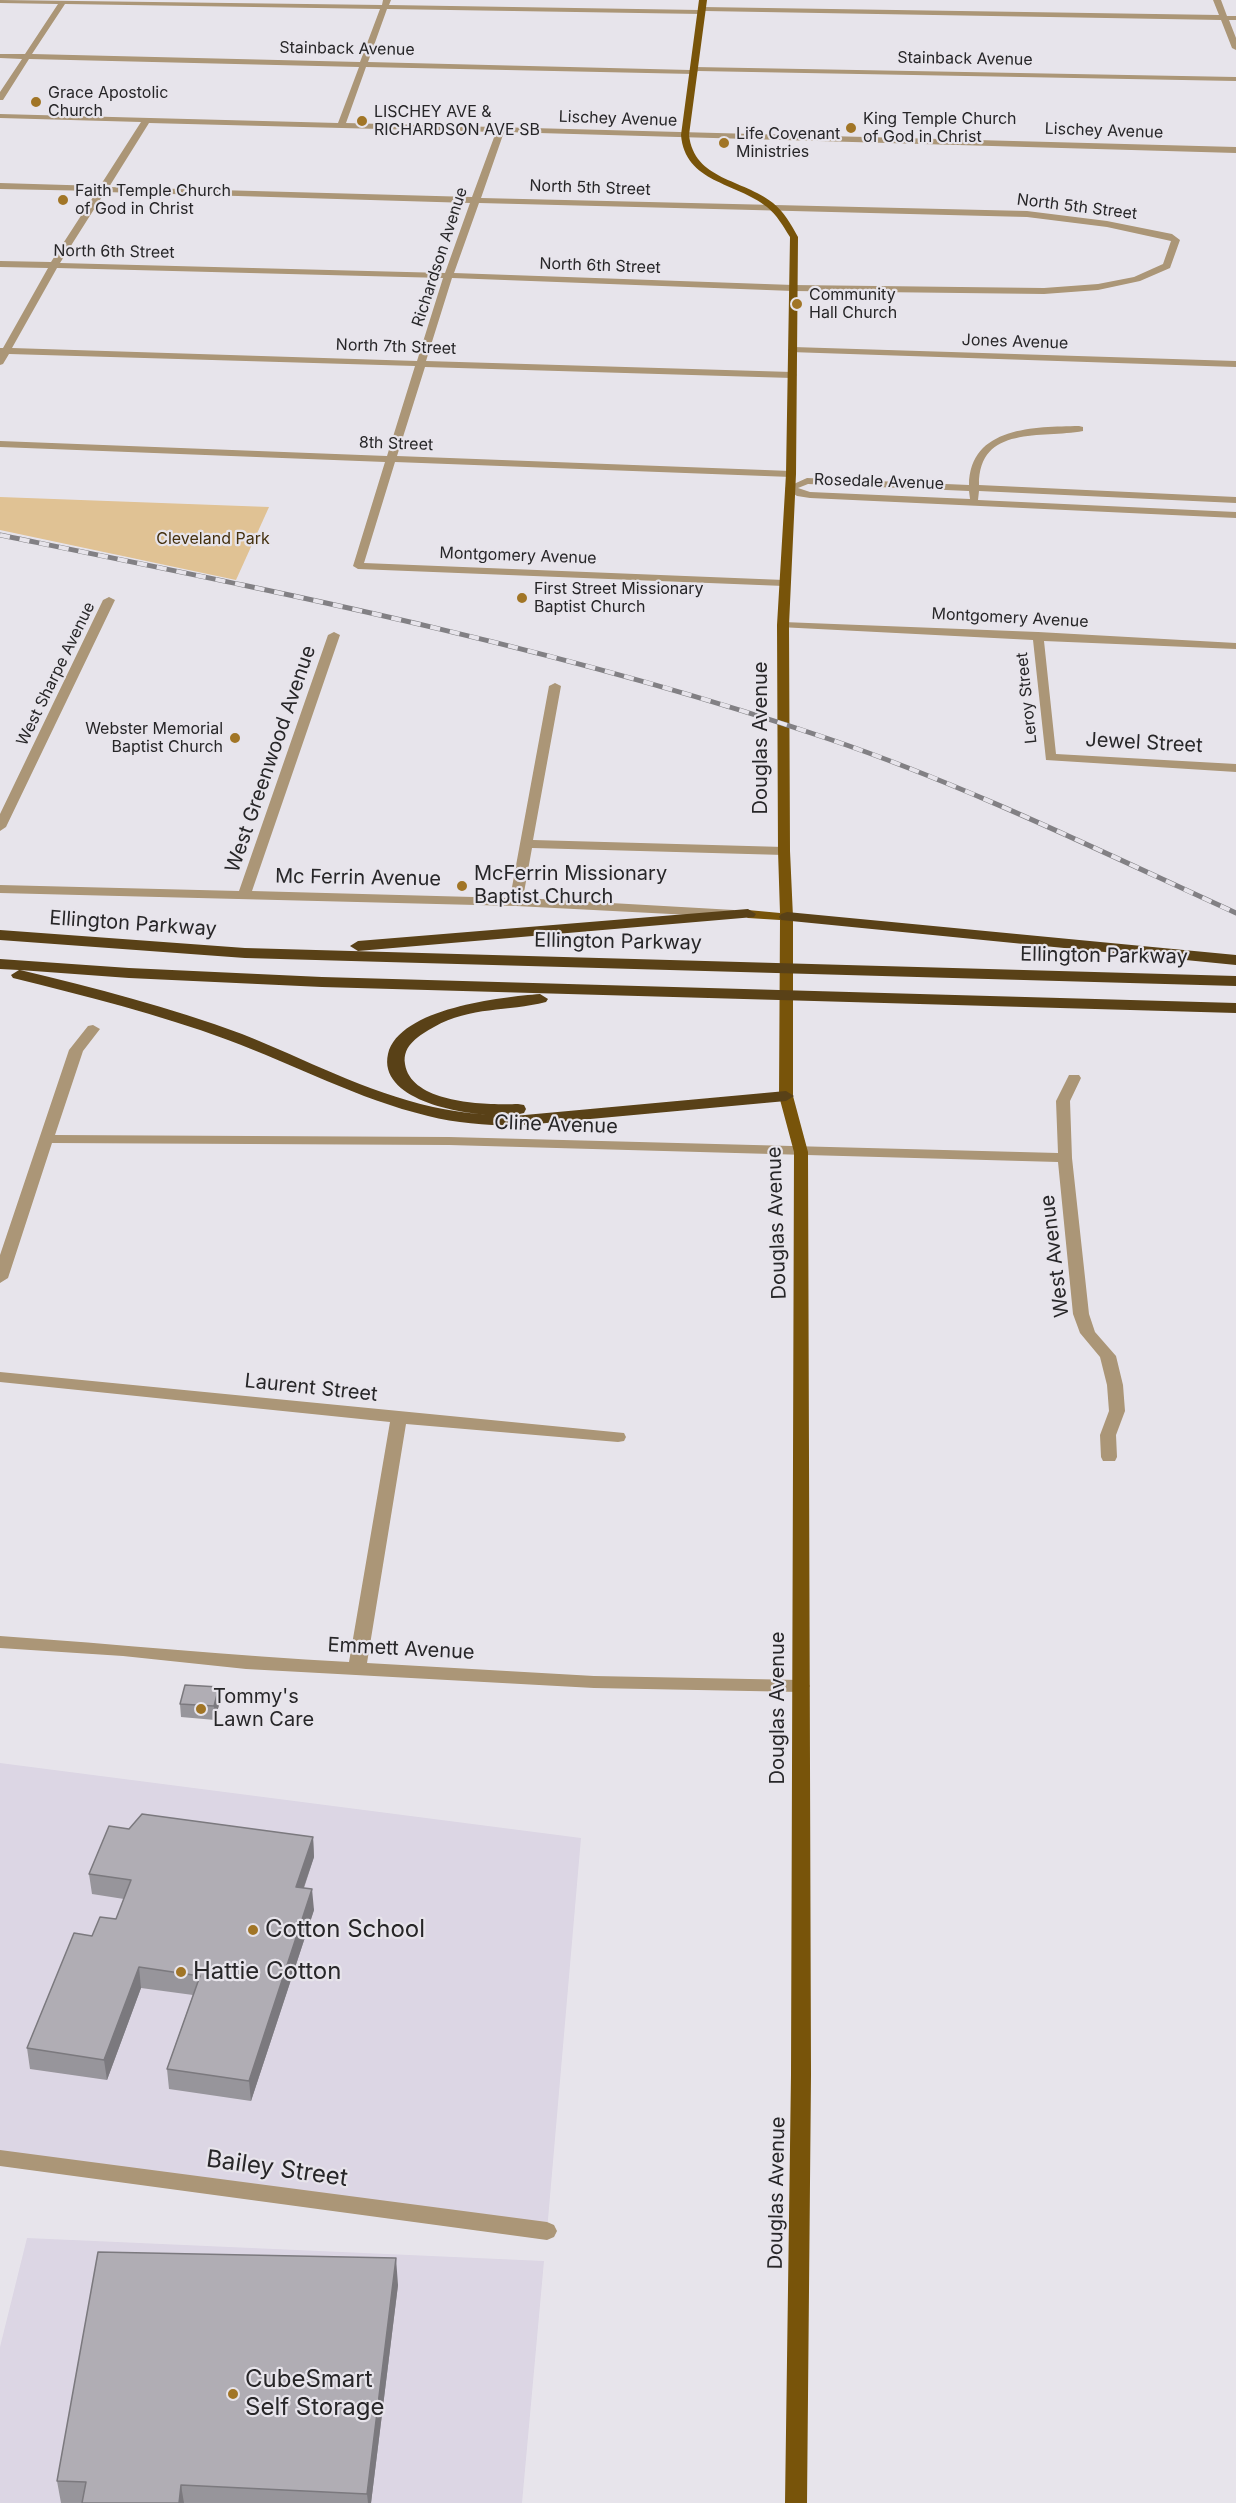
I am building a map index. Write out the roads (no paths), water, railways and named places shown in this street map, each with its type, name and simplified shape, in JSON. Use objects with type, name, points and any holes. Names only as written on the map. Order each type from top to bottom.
[{"type":"highway","points":[[245,952],[426,942],[748,914]]},
{"type":"highway","points":[[788,917],[1236,960]]},
{"type":"highway","name":"Ellington Parkway","points":[[0,935],[245,952],[1236,981]]},
{"type":"highway","points":[[0,964],[113,974],[243,980],[850,1000],[1236,1008]]},
{"type":"highway","points":[[0,970],[80,989],[200,1024],[380,1098],[445,1115],[490,1121],[514,1120],[786,1090]]},
{"type":"highway","points":[[671,994],[519,1000],[441,1018],[416,1030],[401,1043],[395,1058],[399,1076],[408,1088],[430,1099],[467,1107],[509,1109],[786,1090]]},
{"type":"main road","name":"Douglas Avenue","points":[[702,7],[685,135],[686,151],[697,165],[764,198],[788,223],[794,237],[791,474],[783,625],[784,851],[788,917],[786,1090],[801,1152],[801,2075],[796,2503]]},
{"type":"main road","name":"Mc Ferrin Avenue","points":[[748,914],[788,917]]},
{"type":"street","points":[[1217,0],[1236,48]]},
{"type":"street","points":[[0,1],[702,7],[1236,18]]},
{"type":"street","points":[[0,98],[63,1]]},
{"type":"street","points":[[341,125],[386,4]]},
{"type":"street","name":"Stainback Avenue","points":[[0,56],[694,71],[1236,79]]},
{"type":"street","name":"Lischey Avenue","points":[[0,116],[1236,150]]},
{"type":"street","points":[[0,362],[3,351],[54,266],[147,120]]},
{"type":"street","name":"Richardson Avenue","points":[[358,566],[448,276],[501,130]]},
{"type":"street","points":[[476,164],[488,164]]},
{"type":"street","name":"North 5th Street","points":[[0,186],[776,209],[1027,214],[1107,224],[1169,236],[1176,240]]},
{"type":"street","name":"North 6th Street","points":[[0,264],[793,288],[1044,291],[1098,286],[1137,279],[1167,266],[1176,240]]},
{"type":"street","name":"Jones Avenue","points":[[793,350],[1236,364]]},
{"type":"street","name":"North 7th Street","points":[[3,351],[792,375]]},
{"type":"street","points":[[974,501],[979,457],[991,445],[1034,432],[1079,429]]},
{"type":"street","name":"8th Street","points":[[0,444],[791,474]]},
{"type":"street","name":"Rosedale Avenue","points":[[790,488],[817,481],[1236,500]]},
{"type":"street","name":"Rosedale Avenue","points":[[790,488],[801,494],[810,495],[1236,515]]},
{"type":"street","name":"Montgomery Avenue","points":[[358,566],[784,583]]},
{"type":"street","name":"West Sharpe Avenue","points":[[0,827],[110,600]]},
{"type":"street","name":"Montgomery Avenue","points":[[783,625],[1038,635],[1236,646]]},
{"type":"street","name":"West Greenwood Avenue","points":[[244,895],[334,635]]},
{"type":"street","name":"Leroy Street","points":[[1038,635],[1050,758]]},
{"type":"street","points":[[516,902],[555,686]]},
{"type":"street","name":"Jewel Street","points":[[1050,758],[1236,768]]},
{"type":"street","points":[[527,844],[784,851]]},
{"type":"street","name":"Mc Ferrin Avenue","points":[[0,890],[516,902],[748,914]]},
{"type":"street","points":[[0,1278],[76,1050],[93,1029]]},
{"type":"street","name":"West Avenue","points":[[1074,1078],[1063,1101],[1065,1158],[1081,1314],[1088,1333],[1108,1356],[1115,1385],[1117,1410],[1108,1435],[1109,1457]]},
{"type":"street","name":"Cline Avenue","points":[[46,1139],[425,1141],[1065,1158]]},
{"type":"street","name":"Laurent Street","points":[[0,1377],[399,1418],[618,1437]]},
{"type":"street","points":[[357,1669],[399,1418]]},
{"type":"street","name":"Emmett Avenue","points":[[0,1642],[123,1650],[246,1663],[594,1682],[801,1686]]},
{"type":"street","name":"Bailey Street","points":[[0,2158],[547,2231]]},
{"type":"railway","points":[[0,535],[314,600],[418,624],[625,676],[727,706],[881,757],[932,777],[1236,913]]},
{"type":"place","name":"Grace Apostolic Church","points":[[36,102]]},
{"type":"place","name":"LISCHEY AVE & RICHARDSON AVE SB","points":[[362,121]]},
{"type":"place","name":"King Temple Church of God in Christ","points":[[851,128]]},
{"type":"place","name":"Life Covenant Ministries","points":[[724,143]]},
{"type":"place","name":"Faith Temple Church of God in Christ","points":[[63,200]]},
{"type":"place","name":"Community Hall Church","points":[[797,304]]},
{"type":"place","name":"First Street Missionary Baptist Church","points":[[522,598]]},
{"type":"place","name":"Webster Memorial Baptist Church","points":[[235,738]]},
{"type":"place","name":"McFerrin Missionary Baptist Church","points":[[462,886]]},
{"type":"place","name":"Tommy's Lawn Care","points":[[201,1709]]},
{"type":"place","name":"Cotton School","points":[[253,1930]]},
{"type":"place","name":"Hattie Cotton","points":[[181,1972]]},
{"type":"place","name":"CubeSmart Self Storage","points":[[233,2394]]},
{"type":"park label","name":"Cleveland Park","points":[[213,539]]}]
